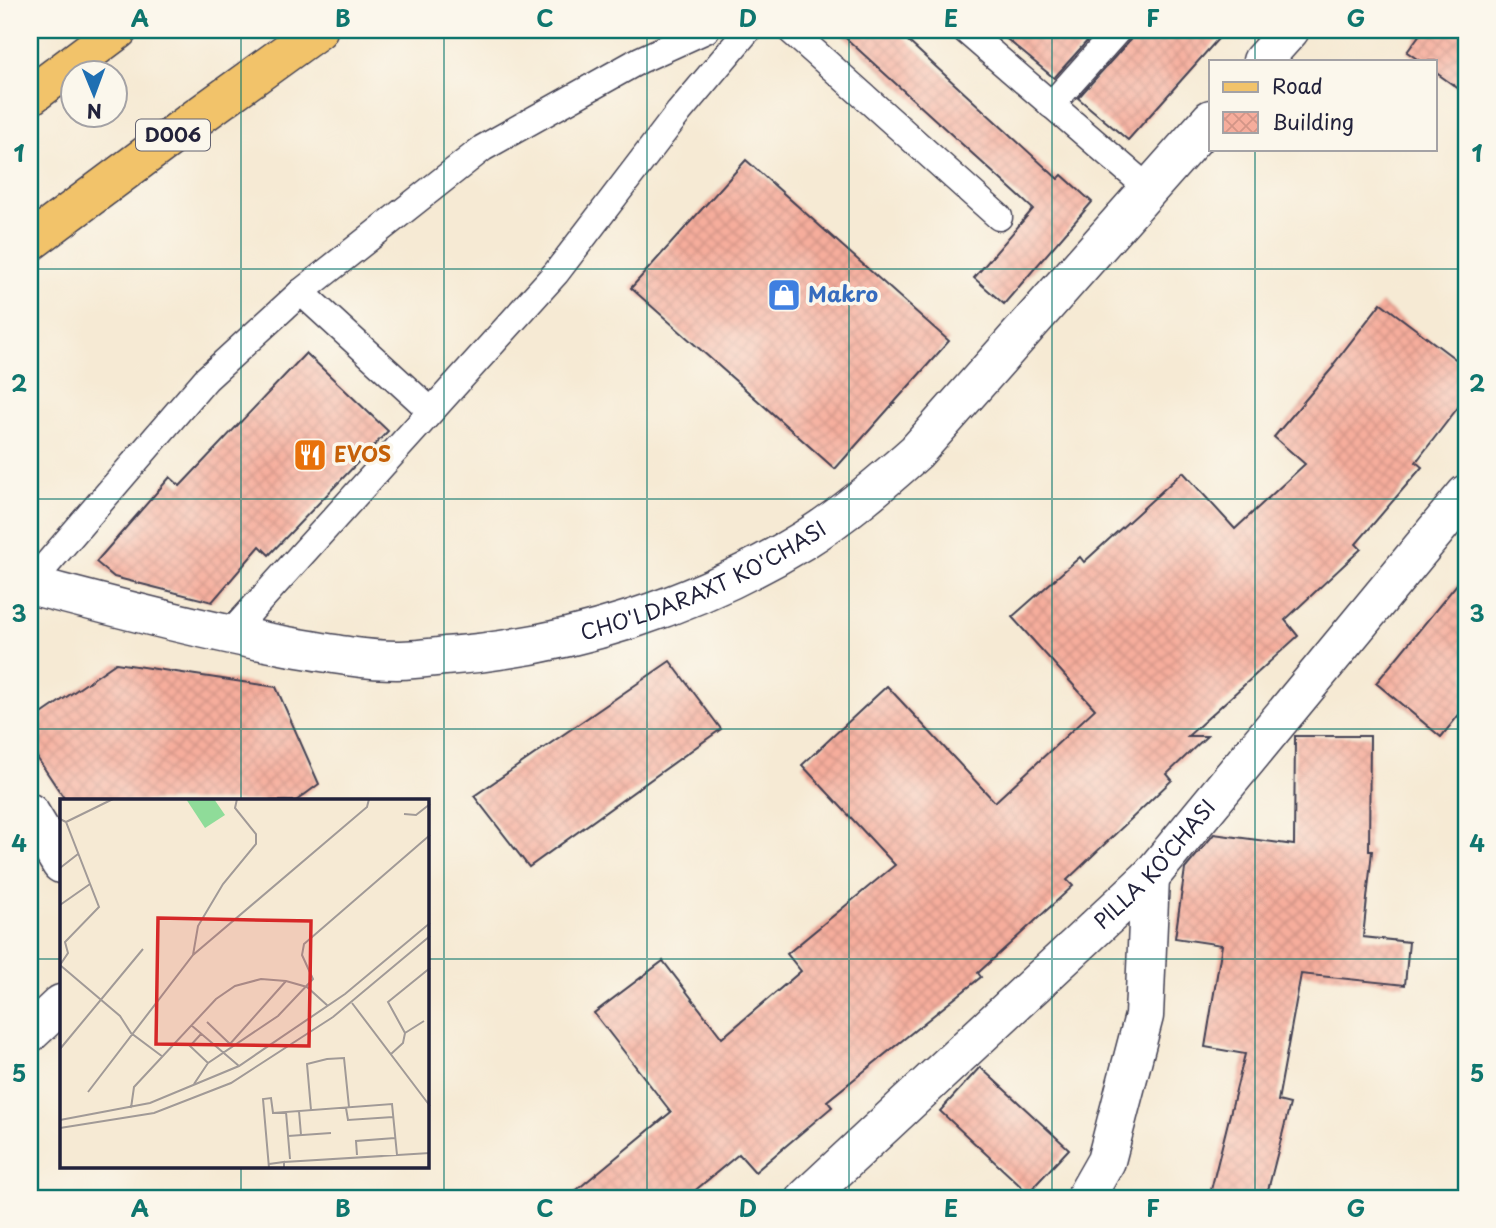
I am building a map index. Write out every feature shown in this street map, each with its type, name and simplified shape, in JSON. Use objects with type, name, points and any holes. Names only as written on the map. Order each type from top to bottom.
[{"type":"main road","points":[[30,96],[118,30]]},
{"type":"main road","name":"D006","points":[[30,242],[318,30]]},
{"type":"street","points":[[1263,60],[1290,30]]},
{"type":"street","name":"CHO'LDARAXT KO'CHASI","points":[[30,585],[229,635],[313,650],[396,660],[480,654],[563,640],[648,614],[729,581],[804,540],[868,495],[916,452],[1209,121]]},
{"type":"street","name":"PILLA KO‘CHASI","points":[[806,1198],[1150,877],[1466,494]]},
{"type":"street","points":[[30,813],[60,862]]},
{"type":"street","points":[[1085,1198],[1106,1161],[1144,1016],[1150,877]]},
{"type":"street","points":[[30,1033],[60,1005]]},
{"type":"lane","points":[[30,585],[206,379],[302,292],[483,148],[640,60],[706,30]]},
{"type":"lane","points":[[229,635],[556,273],[679,112],[748,30]]},
{"type":"lane","points":[[790,30],[999,217]]},
{"type":"lane","points":[[965,30],[1149,189]]},
{"type":"lane","points":[[1051,105],[1118,30]]},
{"type":"lane","points":[[302,292],[430,411]]},
{"type":"building","points":[[837,30],[896,30],[1058,179],[1062,175],[1092,202],[1004,304],[974,278],[1033,209]]},
{"type":"building","points":[[996,30],[1097,30],[1054,78]]},
{"type":"building","points":[[1133,30],[1226,30],[1128,140],[1078,98],[1130,40]]},
{"type":"building","points":[[1423,30],[1466,30],[1466,94],[1436,73],[1436,60],[1419,60],[1407,52]]},
{"type":"building","points":[[746,160],[949,341],[835,469],[631,288]]},
{"type":"building","points":[[1381,303],[1466,367],[1466,397],[1416,462],[1422,467],[1356,544],[1361,549],[1285,620],[1298,636],[1188,736],[1207,736],[1167,774],[1172,780],[1067,880],[1073,886],[978,973],[981,977],[827,1101],[832,1107],[755,1172],[739,1154],[686,1198],[567,1198],[671,1112],[594,1013],[663,961],[722,1038],[801,971],[787,954],[895,865],[802,765],[887,686],[995,802],[1095,709],[1012,617],[1080,557],[1084,562],[1183,472],[1235,529],[1305,464],[1274,437],[1334,366]]},
{"type":"building","points":[[306,353],[388,431],[269,555],[260,546],[212,602],[114,577],[96,562],[170,477],[180,486]]},
{"type":"building","points":[[1466,573],[1466,706],[1441,737],[1376,683]]},
{"type":"building","points":[[670,661],[721,729],[529,867],[474,796]]},
{"type":"building","points":[[116,663],[276,687],[319,784],[299,799],[65,799],[30,747],[30,722]]},
{"type":"building","points":[[1295,736],[1370,736],[1369,851],[1372,851],[1363,937],[1409,942],[1405,985],[1301,974],[1278,1101],[1290,1104],[1266,1198],[1209,1198],[1245,1054],[1205,1047],[1222,945],[1175,938],[1185,869],[1214,834],[1294,845]]},
{"type":"building","points":[[980,1067],[1069,1149],[1028,1193],[940,1111]]},
{"type":"place","name":"Makro","points":[[784,295]]},
{"type":"place","name":"EVOS","points":[[310,455]]}]
